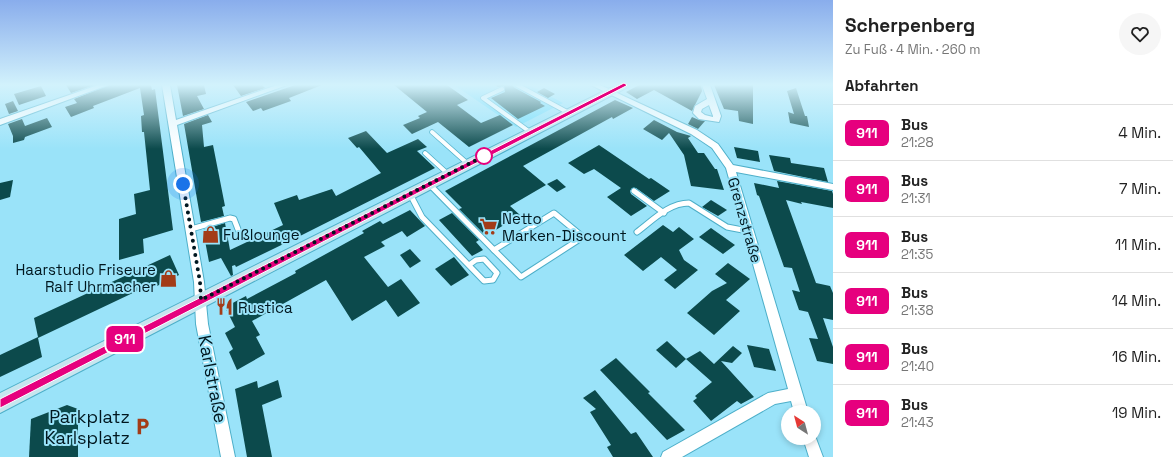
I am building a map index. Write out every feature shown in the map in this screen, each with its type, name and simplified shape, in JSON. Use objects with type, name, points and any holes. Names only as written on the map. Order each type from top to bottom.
[{"type":"main road","points":[[0,403],[582,106]]},
{"type":"street","points":[[0,122],[43,106]]},
{"type":"street","name":"Karlstraße","points":[[170,106],[200,282],[202,324],[228,457]]},
{"type":"street","points":[[173,124],[222,106]]},
{"type":"street","name":"Grenzstraße","points":[[640,106],[694,132],[715,146],[730,168],[799,405]]},
{"type":"street","points":[[730,168],[833,187]]},
{"type":"street","points":[[668,457],[773,398],[785,395],[796,395]]},
{"type":"street","points":[[812,445],[816,457]]},
{"type":"lane","points":[[497,106],[530,132]]},
{"type":"lane","points":[[557,106],[569,113]]},
{"type":"lane","points":[[432,132],[468,164]]},
{"type":"lane","points":[[425,153],[448,174]]},
{"type":"lane","points":[[429,184],[494,250],[521,277],[583,237],[554,213],[494,250]]},
{"type":"lane","points":[[634,191],[664,213]]},
{"type":"lane","points":[[410,193],[422,217],[484,281],[493,280],[497,272],[484,259],[476,260],[469,265]]},
{"type":"lane","points":[[637,232],[675,204],[683,202],[689,203],[727,227],[748,231]]},
{"type":"lane","points":[[191,229],[230,218],[234,219],[236,222],[241,237]]},
{"type":"shaded area","points":[[485,106],[556,106],[516,127]]},
{"type":"building","points":[[6,106],[16,106],[18,111],[9,114]]},
{"type":"building","points":[[93,106],[94,108],[71,117],[65,107]]},
{"type":"building","points":[[143,106],[157,106],[173,230],[143,239],[144,253],[119,260],[119,219],[136,214],[134,194],[150,190],[144,132],[142,132],[141,116],[144,115]]},
{"type":"building","points":[[181,106],[203,106],[204,109],[183,116]]},
{"type":"building","points":[[249,106],[276,106],[263,111],[261,108],[253,111]]},
{"type":"building","points":[[420,106],[459,106],[481,123],[500,115],[513,125],[469,147],[438,122],[412,134],[403,125],[420,118],[418,116],[427,112]]},
{"type":"building","points":[[502,106],[544,106],[518,119]]},
{"type":"building","points":[[603,106],[629,106],[633,108],[613,119],[612,117],[523,166],[546,185],[510,206],[520,215],[486,236],[459,209],[462,208],[445,191]]},
{"type":"building","points":[[684,106],[694,106],[692,111]]},
{"type":"building","points":[[723,106],[753,106],[753,124],[739,121],[738,111],[724,109]]},
{"type":"building","points":[[792,106],[802,106],[805,116],[807,116],[809,127],[790,123],[788,112],[794,114]]},
{"type":"building","points":[[208,115],[212,122],[202,125],[204,147],[213,145],[225,206],[222,207],[224,216],[201,222],[184,124]]},
{"type":"building","points":[[692,117],[705,121],[698,129],[688,124]]},
{"type":"building","points":[[47,118],[52,127],[25,137],[24,140],[13,143],[13,136],[8,124],[22,119],[25,126]]},
{"type":"building","points":[[654,120],[677,132],[691,136],[688,138],[698,153],[704,153],[715,169],[717,169],[724,190],[691,186],[684,155],[669,133],[662,140],[643,129]]},
{"type":"building","points":[[366,131],[387,153],[418,139],[427,147],[417,151],[435,168],[236,267],[235,265],[232,266],[233,275],[231,276],[221,258],[209,262],[203,230],[225,223],[230,250],[283,225],[274,203],[297,195],[299,200],[332,189],[336,196],[381,173],[359,147],[357,148],[348,138]]},
{"type":"building","points":[[599,145],[649,179],[651,178],[670,191],[654,201],[636,188],[632,188],[630,191],[631,194],[647,206],[631,216],[607,197],[621,188],[594,169],[584,174],[568,163]]},
{"type":"building","points":[[734,147],[758,151],[760,162],[737,158]]},
{"type":"building","points":[[769,155],[790,158],[791,163],[824,168],[828,182],[774,171]]},
{"type":"building","points":[[557,179],[566,187],[557,192],[547,184]]},
{"type":"building","points":[[13,180],[10,197],[0,200],[0,183]]},
{"type":"building","points":[[777,181],[832,191],[833,194],[833,208],[801,202],[802,204],[786,200],[816,283],[830,286],[833,293],[833,320],[823,318],[833,347],[833,364],[817,361],[809,338],[818,339],[808,312],[799,310],[792,290],[800,292],[792,268],[784,267],[759,196],[757,195],[754,183],[779,188]]},
{"type":"building","points":[[711,200],[727,210],[718,216],[702,207]]},
{"type":"building","points":[[410,210],[425,226],[407,237],[402,231],[381,242],[385,246],[364,257],[388,287],[401,279],[420,303],[398,317],[386,300],[352,321],[326,280],[252,321],[260,335],[256,337],[265,354],[237,370],[229,352],[233,349],[225,333],[235,327],[225,307],[246,296],[247,299],[296,273],[295,271],[364,233],[362,231],[380,221],[383,224]]},
{"type":"building","points":[[452,213],[479,240],[476,242],[483,250],[472,256],[439,220]]},
{"type":"building","points":[[663,225],[673,232],[679,227],[694,239],[679,250],[684,260],[698,270],[675,289],[664,280],[677,270],[661,257],[643,271],[624,255]]},
{"type":"building","points":[[711,228],[735,245],[723,254],[699,237]]},
{"type":"building","points":[[410,249],[421,261],[410,268],[400,255]]},
{"type":"building","points":[[170,255],[179,275],[157,286],[156,282],[38,338],[42,357],[0,377],[0,355],[38,337],[34,318]]},
{"type":"building","points":[[454,257],[469,275],[451,286],[435,269]]},
{"type":"building","points":[[728,263],[750,279],[726,300],[740,311],[714,335],[687,313],[712,291],[727,283],[715,274]]},
{"type":"building","points":[[667,341],[686,359],[676,368],[656,350]]},
{"type":"building","points":[[747,345],[769,349],[776,371],[754,367]]},
{"type":"building","points":[[733,346],[742,353],[732,363],[721,361],[754,397],[741,404],[737,401],[711,421],[693,401],[697,398],[695,396],[712,382],[686,359],[700,351],[714,364]]},
{"type":"building","points":[[616,358],[685,430],[667,440],[600,370]]},
{"type":"building","points":[[278,380],[282,397],[262,405],[272,457],[247,457],[235,389],[257,381],[258,388]]},
{"type":"building","points":[[595,390],[631,434],[636,432],[653,457],[613,457],[607,447],[611,445],[590,412],[596,409],[583,398]]},
{"type":"building","points":[[67,405],[78,409],[78,457],[29,457],[31,419]]},
{"type":"bus line","name":"911","points":[[0,403],[582,106]]},
{"type":"place","name":"Netto Marken-Discount","points":[[489,227]]},
{"type":"place","name":"Fußlounge","points":[[210,234]]},
{"type":"place","name":"Haarstudio Friseure Ralf Uhrmacher","points":[[169,278]]},
{"type":"place","name":"Rustica","points":[[225,307]]},
{"type":"place","name":"Parkplatz Karlsplatz","points":[[143,426]]},
{"type":"route","points":[[183,184],[200,282],[201,300],[488,154],[484,156]]}]
